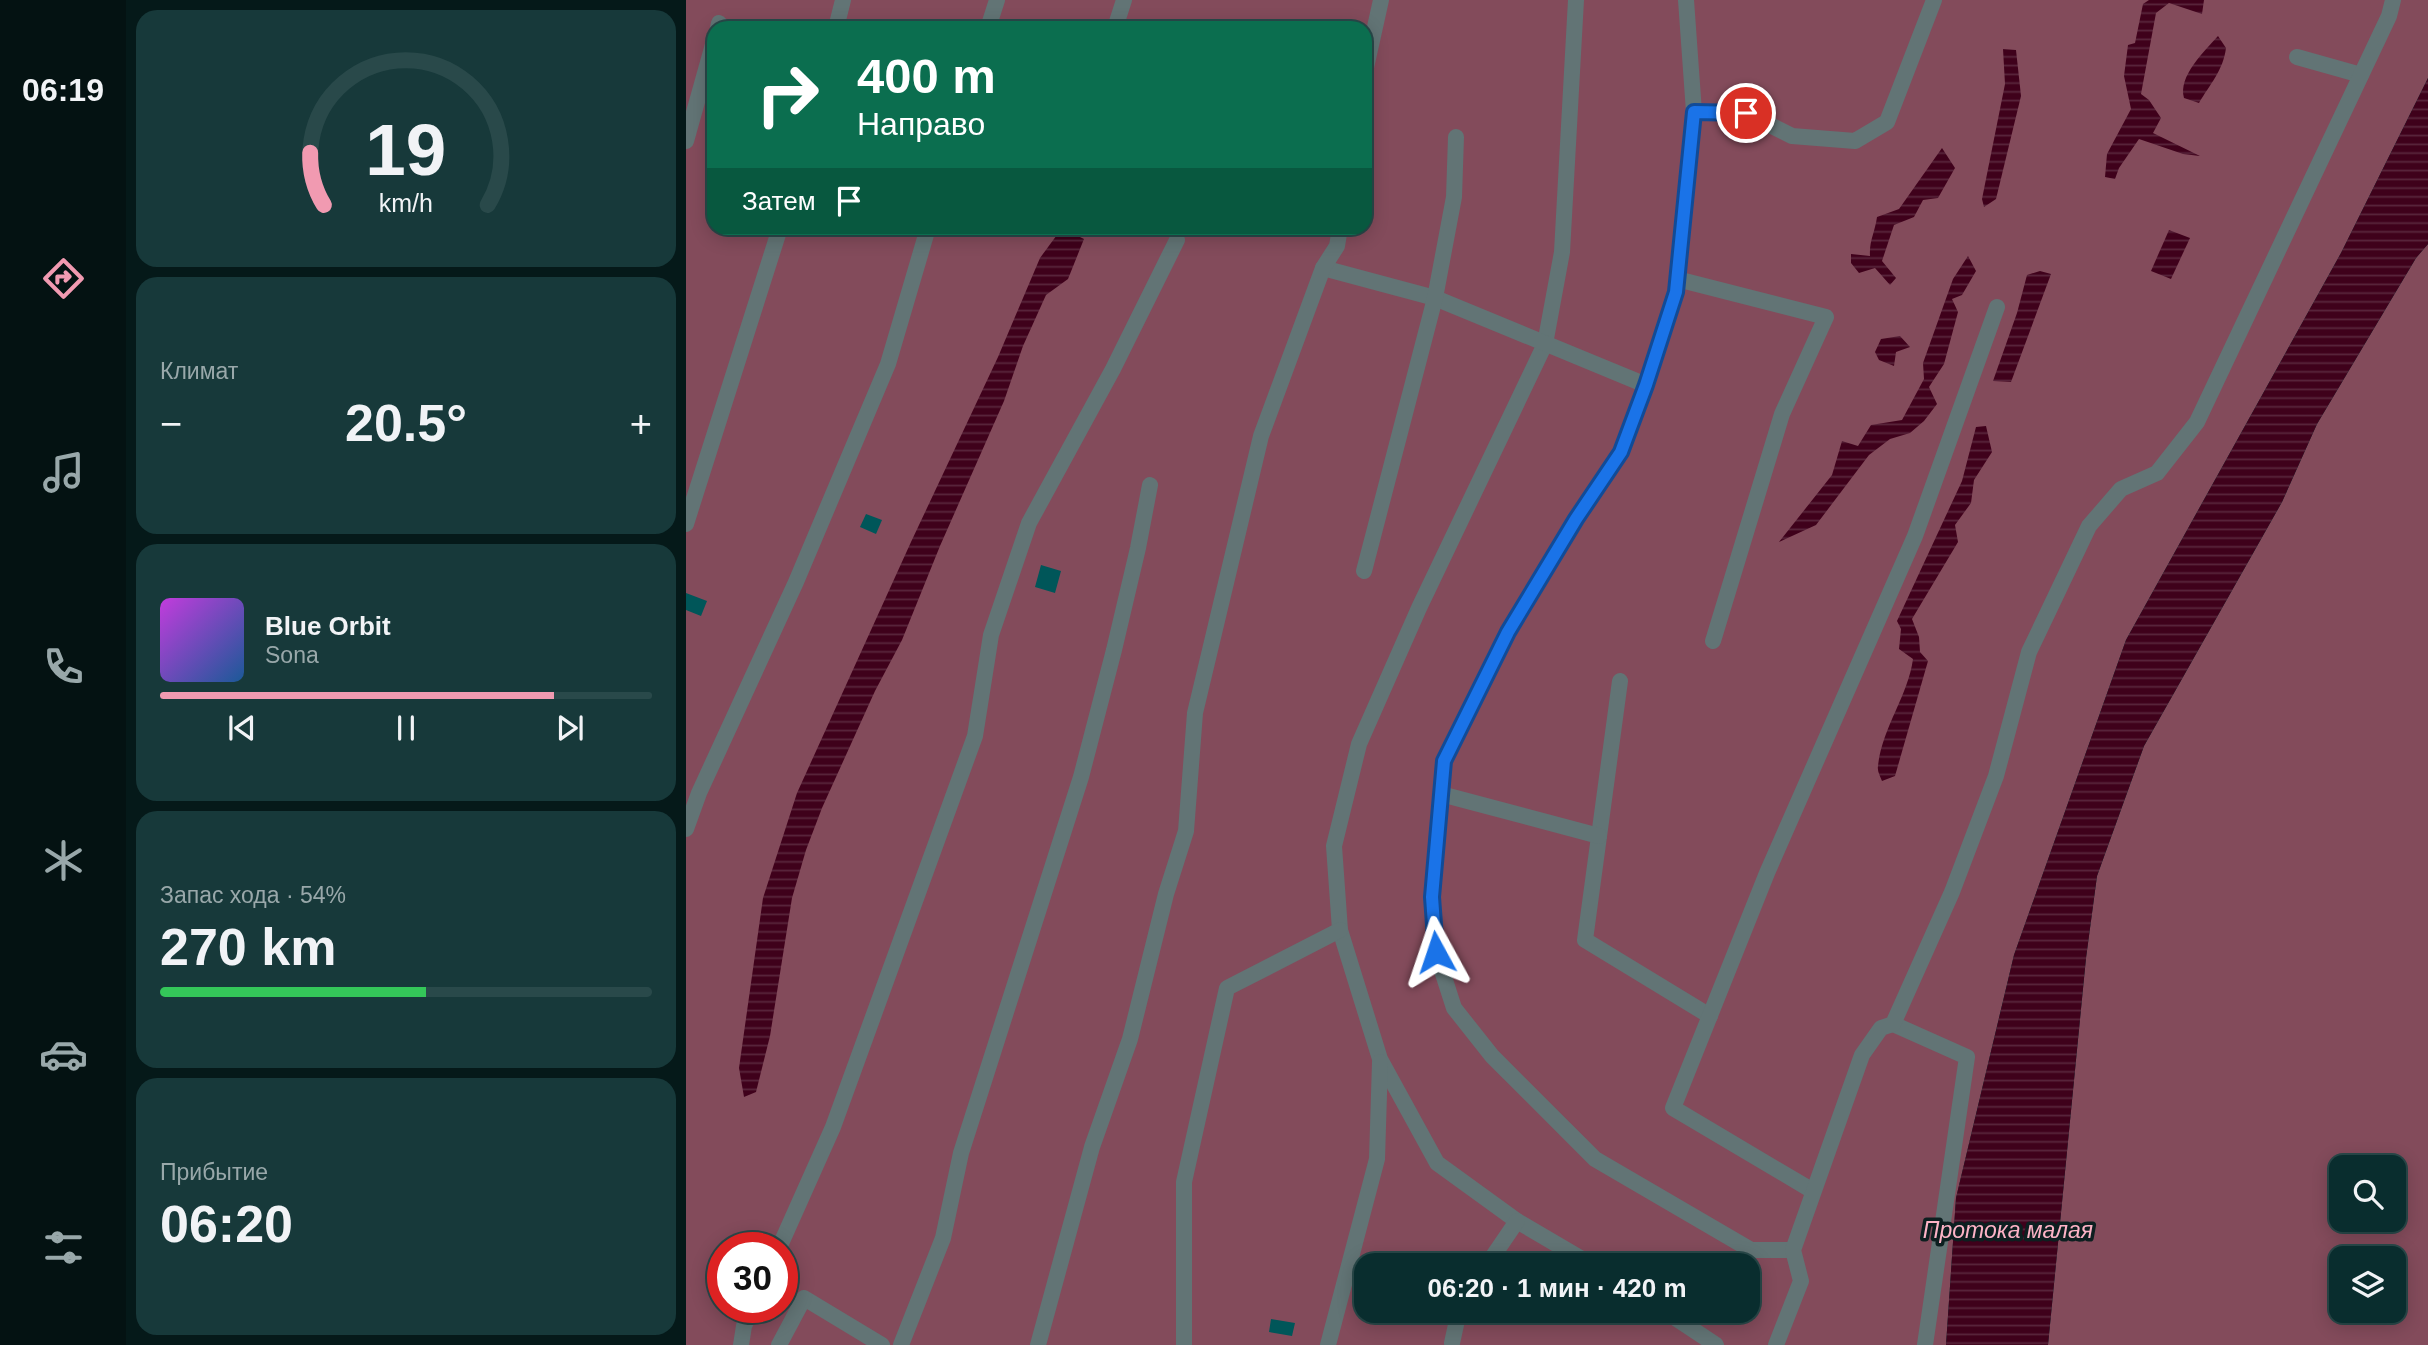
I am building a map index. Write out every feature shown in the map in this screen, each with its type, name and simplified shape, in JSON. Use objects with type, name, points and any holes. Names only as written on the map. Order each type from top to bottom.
[{"type":"street","points":[[838,21],[844,0]]},
{"type":"street","points":[[990,21],[997,0]]},
{"type":"street","points":[[1117,21],[1124,0]]},
{"type":"street","points":[[1372,40],[1381,0]]},
{"type":"street","points":[[1572,1253],[1517,1221],[1437,1163],[1380,1059],[1340,930],[1334,846],[1359,744],[1419,608],[1545,344],[1562,252],[1576,0]]},
{"type":"street","points":[[1686,0],[1694,112],[1676,292],[1621,452],[1576,519],[1508,632],[1444,761],[1432,897],[1436,952],[1454,1008],[1492,1056],[1595,1159],[1751,1250],[1793,1250]]},
{"type":"street","points":[[1694,112],[1746,113],[1792,136],[1855,141],[1887,122],[1934,0]]},
{"type":"street","points":[[1893,1024],[1952,892],[1996,776],[2029,652],[2090,526],[2121,489],[2157,473],[2197,422],[2389,16],[2393,0]]},
{"type":"street","points":[[2297,57],[2361,75]]},
{"type":"street","points":[[686,141],[707,66]]},
{"type":"street","points":[[1364,571],[1435,298],[1454,197],[1456,137]]},
{"type":"street","points":[[686,524],[778,235]]},
{"type":"street","points":[[686,829],[699,793],[796,582],[888,364],[927,235]]},
{"type":"street","points":[[1038,1345],[1092,1147],[1130,1039],[1166,894],[1186,831],[1195,713],[1261,436],[1323,268],[1337,246],[1339,235]]},
{"type":"street","points":[[786,1232],[833,1127],[971,748],[991,635],[1029,523],[1113,369],[1177,240]]},
{"type":"street","points":[[1323,268],[1435,298],[1646,385]]},
{"type":"street","points":[[1677,279],[1826,317],[1782,414],[1713,641]]},
{"type":"street","points":[[1813,1191],[1673,1108],[1767,873],[1915,536],[1997,307]]},
{"type":"street","points":[[901,1345],[943,1238],[961,1153],[1081,777],[1132,573],[1150,485]]},
{"type":"street","points":[[1620,681],[1585,940],[1710,1016]]},
{"type":"street","points":[[1441,794],[1599,835]]},
{"type":"street","points":[[1184,1345],[1184,1182],[1227,988],[1340,930]]},
{"type":"street","points":[[1776,1345],[1801,1281],[1793,1250],[1813,1191],[1863,1055],[1881,1028],[1893,1024],[1967,1057],[1925,1345]]},
{"type":"street","points":[[1328,1345],[1377,1159],[1380,1059]]},
{"type":"street","points":[[1495,1253],[1517,1221]]},
{"type":"street","points":[[779,1345],[804,1298],[882,1345]]},
{"type":"street","points":[[741,1345],[745,1323]]},
{"type":"street","points":[[1452,1343],[1457,1323]]},
{"type":"street","points":[[1683,1323],[1716,1345]]},
{"type":"shaded area","points":[[686,0],[2428,0],[2428,78],[2341,253],[2126,640],[2014,955],[1956,1198],[1946,1345],[686,1345]]},
{"type":"shaded area","points":[[2428,244],[2428,1345],[2048,1345],[2086,958],[2097,876],[2144,746],[2282,502],[2317,424],[2416,258]]},
{"type":"water","points":[[2149,0],[2204,0],[2202,14],[2169,3],[2156,13],[2141,94],[2149,100],[2161,118],[2153,133],[2200,156],[2183,154],[2139,139],[2119,168],[2115,179],[2105,177],[2107,154],[2131,109],[2124,76],[2128,45],[2135,43],[2143,4]]},
{"type":"water","points":[[2218,36],[2226,48],[2216,77],[2199,103],[2184,98],[2183,90],[2188,73]]},
{"type":"water","points":[[2003,49],[2016,50],[2021,96],[1996,199],[1984,207],[1982,199],[2005,84]]},
{"type":"water","name":"Протока малая","points":[[2428,78],[2428,244],[2416,258],[2317,424],[2282,502],[2144,746],[2097,876],[2086,958],[2048,1345],[1946,1345],[1956,1198],[2014,955],[2126,640],[2341,253]]},
{"type":"water","points":[[1942,148],[1955,168],[1938,198],[1923,200],[1914,217],[1894,225],[1882,261],[1896,278],[1890,285],[1875,268],[1859,273],[1851,263],[1851,254],[1870,256],[1877,217],[1899,209]]},
{"type":"water","points":[[2169,230],[2190,238],[2171,279],[2151,271]]},
{"type":"water","points":[[1057,235],[1076,235],[1084,239],[1068,279],[1046,295],[902,640],[875,691],[822,808],[792,898],[770,1036],[756,1092],[744,1097],[739,1068],[763,898],[797,793],[998,357],[1040,258]]},
{"type":"water","points":[[1968,256],[1976,271],[1962,295],[1952,299],[1958,312],[1944,364],[1929,387],[1937,404],[1910,433],[1890,439],[1869,455],[1816,525],[1779,542],[1832,475],[1842,441],[1858,446],[1871,425],[1902,420],[1924,379],[1923,363],[1953,279]]},
{"type":"water","points":[[2040,271],[2051,274],[2011,382],[1993,381],[2027,275]]},
{"type":"water","points":[[1900,336],[1910,347],[1896,352],[1894,366],[1879,360],[1875,352],[1881,339]]},
{"type":"water","points":[[1986,426],[1992,452],[1974,480],[1971,503],[1955,525],[1958,542],[1912,619],[1919,637],[1920,652],[1928,661],[1895,776],[1882,781],[1878,768],[1880,752],[1906,686],[1913,659],[1899,649],[1901,629],[1897,621],[1962,481],[1976,427]]},
{"type":"building","points":[[866,514],[882,520],[876,534],[860,527]]},
{"type":"building","points":[[1041,565],[1061,571],[1055,593],[1035,587]]},
{"type":"building","points":[[686,593],[707,601],[701,616],[686,610]]},
{"type":"building","points":[[1271,1319],[1295,1323],[1292,1336],[1269,1332]]},
{"type":"route","points":[[1436,952],[1432,897],[1444,761],[1508,632],[1576,519],[1621,452],[1676,292],[1694,112],[1746,113]]}]
